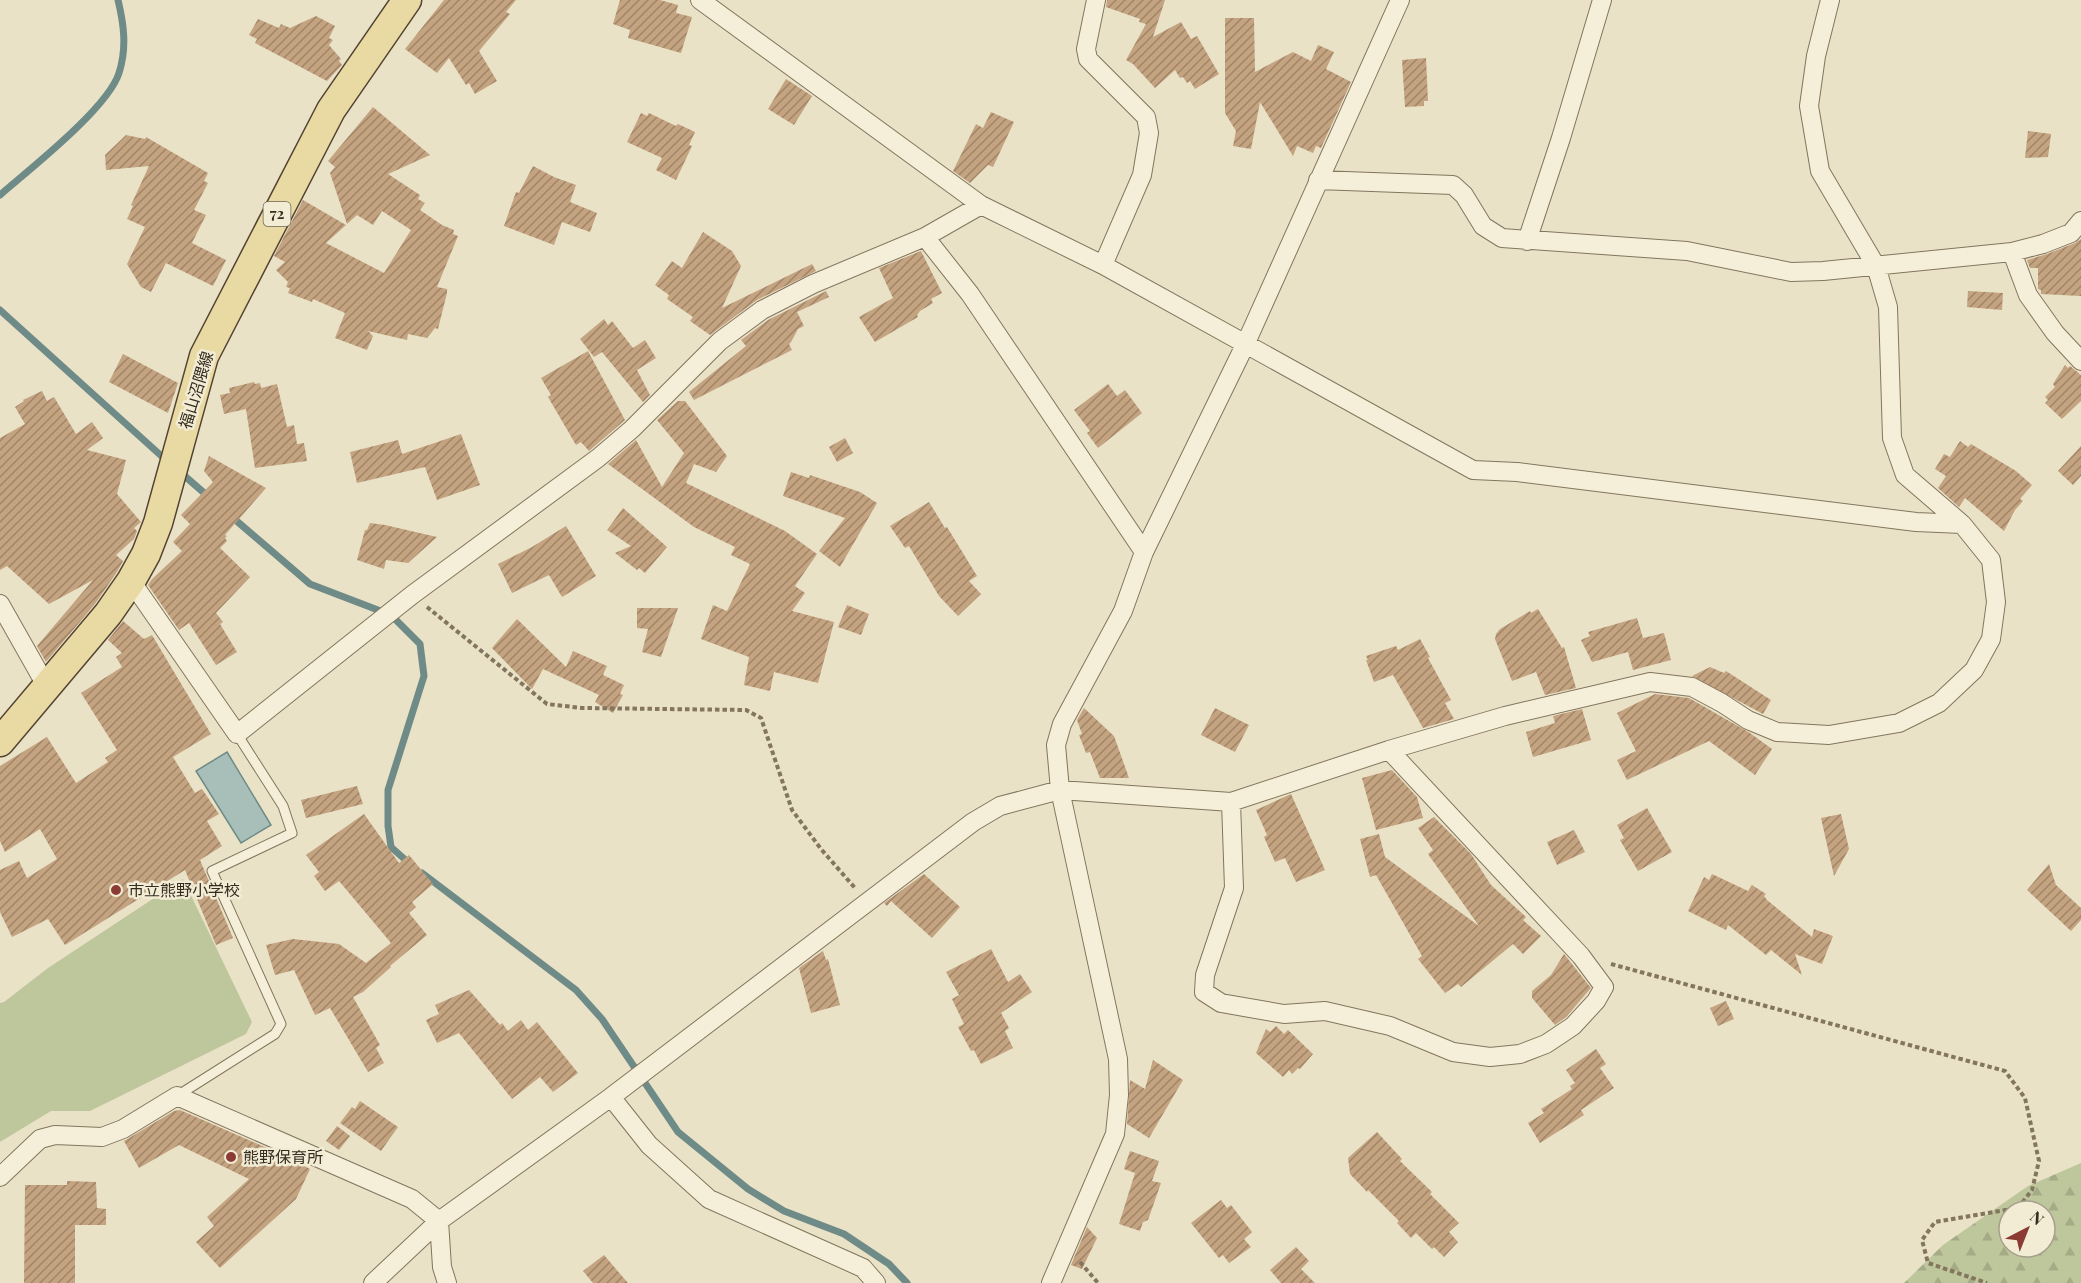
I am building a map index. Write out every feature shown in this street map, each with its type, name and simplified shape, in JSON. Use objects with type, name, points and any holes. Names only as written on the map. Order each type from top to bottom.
[{"type":"main road","name":"福山沼隈線","points":[[0,742],[108,614],[146,554],[158,524],[204,356],[331,110],[407,0]]},
{"type":"street","points":[[700,0],[981,205],[1103,264],[1473,470],[1517,472],[1916,522],[1962,524]]},
{"type":"street","points":[[1096,0],[1086,49],[1088,59],[1146,117],[1149,134],[1142,175],[1103,264]]},
{"type":"street","points":[[1051,1283],[1115,1134],[1119,1095],[1118,1059],[1060,790],[1056,744],[1062,724],[1123,611],[1144,552],[1245,345],[1400,0]]},
{"type":"street","points":[[1527,241],[1561,138],[1602,0]]},
{"type":"street","points":[[373,1283],[439,1221],[611,1097],[973,822],[1000,806],[1060,790],[1231,802],[1389,750],[1505,716],[1650,682],[1692,687],[1748,720],[1777,732],[1829,735],[1899,723],[1939,703],[1974,670],[1991,639],[1996,602],[1991,560],[1962,524],[1905,475],[1892,438],[1888,307],[1876,266],[1820,171],[1809,106],[1816,56],[1830,0]]},
{"type":"street","points":[[1318,180],[1453,185],[1464,195],[1484,226],[1502,238],[1687,251],[1791,272],[1823,272],[2012,252],[2043,244],[2071,233],[2081,221]]},
{"type":"street","points":[[131,581],[237,734],[412,595],[598,458],[632,429],[720,341],[762,310],[813,284],[925,237],[981,205]]},
{"type":"street","points":[[925,237],[970,294],[1144,552]]},
{"type":"street","points":[[2012,252],[2028,295],[2055,333],[2081,361]]},
{"type":"street","points":[[0,604],[47,687]]},
{"type":"street","points":[[1231,802],[1234,888],[1205,975],[1204,992],[1221,1004],[1284,1014],[1325,1011],[1390,1026],[1453,1052],[1490,1057],[1520,1054],[1546,1044],[1573,1026],[1596,1002],[1604,987],[1581,956],[1389,750]]},
{"type":"street","points":[[0,1177],[40,1139],[55,1135],[102,1137],[123,1129],[177,1096],[412,1200],[439,1221],[442,1267],[447,1283]]},
{"type":"street","points":[[611,1097],[649,1145],[709,1199],[863,1268],[876,1283]]},
{"type":"lane","points":[[177,1096],[275,1034],[281,1024],[212,871],[292,833],[284,806],[237,734]]},
{"type":"path","points":[[412,595],[547,704],[582,708],[746,710],[761,718],[792,810],[821,849],[867,902]]},
{"type":"path","points":[[1581,956],[2005,1071],[2025,1098],[2039,1161],[2032,1190],[2018,1209],[1935,1222],[1922,1240],[1928,1263],[1987,1283]]},
{"type":"green space","points":[[183,879],[252,1022],[246,1034],[90,1111],[51,1111],[0,1142],[0,1003],[48,968]]},
{"type":"green space","points":[[2081,1163],[2081,1283],[1904,1283],[1943,1245],[1997,1208],[1997,1259],[2057,1259],[2057,1199],[2009,1199],[2028,1186]]},
{"type":"water","points":[[227,752],[271,825],[241,843],[196,771]]},
{"type":"building","points":[[444,0],[516,0],[506,12],[510,14],[479,51],[497,81],[475,94],[469,83],[466,85],[449,58],[437,73],[405,49]]},
{"type":"building","points":[[620,0],[660,0],[678,5],[676,13],[692,17],[681,53],[628,38],[630,30],[613,24]]},
{"type":"building","points":[[1107,0],[1165,0],[1153,37],[1181,22],[1191,39],[1197,36],[1219,74],[1195,89],[1190,81],[1187,83],[1183,77],[1180,78],[1175,70],[1155,88],[1133,64],[1126,60],[1146,24],[1139,22],[1140,19],[1106,7]]},
{"type":"building","points":[[316,16],[335,26],[329,38],[333,40],[329,45],[341,59],[339,61],[342,65],[327,81],[255,43],[257,39],[249,35],[258,19],[279,28],[281,24],[290,28]]},
{"type":"building","points":[[1225,18],[1254,18],[1255,72],[1293,52],[1311,61],[1318,45],[1334,52],[1326,69],[1351,82],[1321,148],[1316,146],[1313,153],[1297,146],[1293,156],[1260,102],[1251,149],[1233,146],[1236,131],[1225,113]]},
{"type":"building","points":[[1426,58],[1428,101],[1424,101],[1424,106],[1405,107],[1402,60]]},
{"type":"building","points":[[786,79],[812,96],[794,125],[768,109]]},
{"type":"building","points":[[373,107],[430,155],[388,174],[420,195],[418,199],[425,203],[420,210],[454,230],[453,234],[458,236],[437,287],[447,289],[438,329],[435,328],[427,338],[408,334],[407,340],[368,331],[373,336],[367,350],[335,338],[345,313],[313,299],[312,302],[288,293],[290,288],[286,287],[288,282],[276,270],[285,262],[274,256],[303,200],[346,225],[326,243],[384,273],[411,230],[382,211],[373,225],[357,215],[347,224],[330,173],[335,167],[328,161]]},
{"type":"building","points":[[991,112],[1014,122],[993,167],[988,165],[970,183],[953,171],[976,124],[983,128]]},
{"type":"building","points":[[641,113],[647,116],[649,113],[695,132],[689,145],[692,146],[676,180],[656,170],[662,158],[627,142]]},
{"type":"building","points":[[2028,131],[2051,134],[2048,157],[2025,158]]},
{"type":"building","points":[[126,135],[145,139],[146,137],[208,173],[204,181],[208,183],[194,210],[206,215],[192,243],[226,260],[213,286],[166,263],[151,292],[141,287],[127,264],[145,227],[127,219],[149,166],[106,170],[105,155]]},
{"type":"building","points":[[533,166],[576,185],[570,202],[597,213],[590,232],[562,222],[554,245],[504,226],[516,192],[519,193]]},
{"type":"building","points":[[703,232],[732,251],[741,266],[722,308],[812,264],[816,271],[757,300],[710,335],[690,321],[693,317],[667,299],[669,295],[655,285],[672,261],[682,268]]},
{"type":"building","points":[[2081,239],[2081,296],[2041,294],[2041,290],[2038,289],[2038,268],[2030,268],[2027,260]]},
{"type":"building","points":[[921,251],[942,293],[931,299],[933,303],[920,311],[918,317],[875,342],[859,317],[893,298],[879,268]]},
{"type":"building","points":[[826,291],[829,297],[797,312],[804,326],[798,329],[789,344],[792,350],[694,400],[689,392],[746,346],[741,340],[768,320]]},
{"type":"building","points":[[1968,291],[2003,293],[2002,310],[1967,307]]},
{"type":"building","points":[[604,319],[608,325],[612,321],[633,348],[645,340],[656,358],[637,370],[650,395],[643,402],[602,352],[594,357],[580,339]]},
{"type":"building","points":[[588,351],[625,420],[589,451],[581,442],[576,445],[548,397],[551,395],[541,378]]},
{"type":"building","points":[[123,354],[178,383],[168,413],[109,382]]},
{"type":"building","points":[[2065,365],[2068,368],[2070,366],[2081,375],[2081,401],[2062,419],[2045,403],[2048,400],[2045,397],[2055,387],[2053,384]]},
{"type":"building","points":[[254,382],[255,384],[260,383],[261,388],[277,384],[287,427],[294,425],[297,444],[304,443],[307,461],[255,468],[246,409],[224,414],[220,395],[230,393],[229,388]]},
{"type":"building","points":[[1108,384],[1117,396],[1125,390],[1142,413],[1098,448],[1087,433],[1090,431],[1074,410]]},
{"type":"building","points":[[42,391],[47,401],[54,397],[76,434],[92,422],[103,438],[87,450],[126,460],[117,494],[141,522],[134,528],[137,531],[134,539],[116,555],[123,561],[117,572],[95,604],[46,662],[37,646],[93,580],[49,604],[7,566],[0,570],[0,438],[25,424],[15,407],[23,400]]},
{"type":"building","points":[[678,401],[685,401],[727,456],[716,472],[694,464],[686,483],[785,531],[817,554],[795,586],[805,593],[792,611],[834,622],[818,683],[774,672],[770,691],[744,685],[749,657],[701,639],[713,605],[727,611],[750,564],[731,555],[735,547],[694,527],[608,464],[636,440],[662,487],[684,453],[657,420]]},
{"type":"building","points":[[461,434],[480,485],[437,500],[425,467],[357,483],[350,452],[398,440],[402,454]]},
{"type":"building","points":[[845,438],[853,453],[837,462],[829,447]]},
{"type":"building","points":[[1960,441],[1968,447],[1971,444],[2016,471],[2032,485],[2020,499],[2023,501],[2015,510],[2004,531],[1965,498],[1959,507],[1938,488],[1946,476],[1935,469],[1944,454],[1950,457]]},
{"type":"building","points":[[2081,446],[2081,476],[2073,485],[2058,471]]},
{"type":"building","points":[[209,456],[266,488],[225,535],[227,541],[220,548],[250,577],[216,613],[223,622],[220,624],[237,652],[216,665],[189,623],[179,630],[148,585],[182,551],[173,542],[190,524],[181,515],[213,482],[204,471]]},
{"type":"building","points":[[791,472],[809,478],[810,475],[860,492],[877,503],[840,567],[819,551],[845,518],[783,496]]},
{"type":"building","points":[[929,502],[977,576],[969,581],[981,594],[958,616],[939,596],[909,546],[905,548],[890,526]]},
{"type":"building","points":[[623,508],[667,547],[645,573],[639,568],[637,570],[615,553],[631,546],[607,530]]},
{"type":"building","points":[[370,523],[437,537],[408,563],[386,560],[384,569],[357,560],[365,530]]},
{"type":"building","points":[[566,526],[596,576],[562,597],[549,575],[512,593],[498,564]]},
{"type":"building","points":[[847,605],[869,614],[861,635],[838,627]]},
{"type":"building","points":[[637,608],[678,608],[661,657],[642,652],[648,629],[637,628]]},
{"type":"building","points":[[1538,609],[1562,648],[1564,647],[1576,688],[1545,695],[1536,672],[1512,681],[1495,639],[1496,634],[1500,629],[1530,611],[1531,613]]},
{"type":"building","points":[[1637,618],[1643,638],[1664,633],[1671,660],[1633,670],[1628,652],[1592,662],[1581,640],[1590,636],[1588,632]]},
{"type":"building","points":[[517,619],[566,667],[573,651],[607,666],[603,675],[624,685],[620,694],[623,695],[613,713],[595,702],[599,695],[543,669],[532,689],[492,648]]},
{"type":"building","points":[[123,621],[144,639],[152,635],[211,734],[173,757],[195,793],[202,789],[219,814],[207,821],[222,846],[200,860],[233,938],[216,945],[185,870],[65,945],[48,919],[12,937],[0,912],[0,870],[19,861],[27,878],[57,859],[40,829],[5,852],[0,841],[0,766],[47,737],[76,783],[108,762],[105,758],[117,750],[81,693],[122,667],[116,657],[122,653],[108,640]]},
{"type":"building","points":[[1420,639],[1451,700],[1445,703],[1454,719],[1423,728],[1393,675],[1374,682],[1366,660],[1368,660],[1366,656],[1396,646],[1398,650]]},
{"type":"building","points":[[1710,667],[1724,673],[1726,671],[1771,700],[1763,714],[1692,676]]},
{"type":"building","points":[[1655,694],[1689,698],[1750,733],[1772,749],[1755,775],[1709,741],[1627,780],[1617,760],[1636,751],[1617,713]]},
{"type":"building","points":[[1084,708],[1114,736],[1129,778],[1100,778],[1090,752],[1086,753],[1079,735],[1082,734],[1077,720]]},
{"type":"building","points":[[1215,708],[1249,725],[1235,752],[1201,735]]},
{"type":"building","points":[[1582,709],[1591,740],[1533,757],[1526,732],[1555,723],[1553,716]]},
{"type":"building","points":[[1392,770],[1417,797],[1423,818],[1376,830],[1362,778]]},
{"type":"building","points":[[357,786],[363,804],[306,818],[301,800]]},
{"type":"building","points":[[1291,794],[1325,870],[1296,882],[1285,858],[1275,862],[1256,810]]},
{"type":"building","points":[[1647,808],[1672,852],[1638,871],[1620,840],[1624,838],[1617,825]]},
{"type":"building","points":[[364,814],[399,863],[409,855],[433,884],[412,902],[416,907],[409,913],[427,935],[363,992],[353,997],[380,1045],[376,1048],[384,1063],[368,1072],[330,1008],[315,1015],[294,970],[275,975],[266,945],[293,939],[339,944],[366,963],[391,943],[339,881],[325,891],[314,876],[319,872],[306,855]]},
{"type":"building","points":[[1841,814],[1849,849],[1834,876],[1821,818]]},
{"type":"building","points":[[1434,817],[1471,854],[1491,885],[1526,917],[1523,920],[1541,936],[1523,954],[1513,944],[1461,987],[1458,984],[1445,993],[1418,959],[1422,956],[1376,875],[1370,877],[1360,839],[1379,834],[1385,857],[1479,926],[1428,854],[1433,850],[1418,828]]},
{"type":"building","points":[[1574,830],[1585,852],[1557,865],[1547,842]]},
{"type":"building","points":[[2049,864],[2056,885],[2081,908],[2081,920],[2071,931],[2027,890]]},
{"type":"building","points":[[924,874],[960,907],[932,938],[891,901],[887,906],[884,903]]},
{"type":"building","points":[[1712,874],[1748,891],[1752,885],[1766,894],[1764,896],[1767,900],[1812,937],[1814,929],[1833,936],[1822,964],[1795,954],[1802,975],[1771,950],[1766,955],[1728,925],[1726,930],[1688,911],[1704,877],[1709,880]]},
{"type":"building","points":[[991,949],[1008,982],[1020,974],[1032,992],[1001,1013],[1009,1028],[1005,1031],[1013,1048],[981,1064],[958,1027],[964,1024],[952,999],[959,995],[946,972]]},
{"type":"building","points":[[823,951],[826,960],[828,959],[840,1005],[811,1013],[799,968]]},
{"type":"building","points":[[1564,954],[1591,988],[1566,1017],[1555,1025],[1532,998],[1532,991],[1551,975]]},
{"type":"building","points":[[469,990],[508,1031],[521,1020],[528,1030],[537,1022],[578,1073],[553,1092],[540,1077],[512,1099],[459,1033],[437,1043],[426,1020],[439,1014],[435,1005]]},
{"type":"building","points":[[1726,1001],[1734,1019],[1718,1026],[1710,1008]]},
{"type":"building","points":[[1276,1026],[1284,1034],[1288,1030],[1313,1054],[1300,1069],[1298,1068],[1292,1074],[1289,1070],[1283,1077],[1256,1053],[1266,1029],[1270,1032]]},
{"type":"building","points":[[1596,1049],[1606,1064],[1600,1068],[1614,1088],[1581,1110],[1584,1115],[1540,1143],[1528,1123],[1544,1113],[1541,1109],[1572,1089],[1570,1086],[1575,1083],[1566,1070]]},
{"type":"building","points":[[1153,1060],[1183,1080],[1149,1138],[1127,1124],[1130,1080],[1145,1089]]},
{"type":"building","points":[[360,1101],[398,1127],[381,1151],[340,1123],[352,1107],[355,1109]]},
{"type":"building","points":[[180,1110],[310,1169],[296,1199],[220,1268],[196,1242],[214,1226],[207,1217],[249,1179],[179,1145],[139,1168],[124,1141],[174,1111]]},
{"type":"building","points":[[337,1126],[350,1136],[339,1150],[326,1141]]},
{"type":"building","points":[[1377,1132],[1402,1159],[1400,1161],[1432,1192],[1430,1194],[1459,1223],[1449,1232],[1458,1242],[1444,1257],[1416,1233],[1411,1238],[1397,1223],[1399,1221],[1350,1174],[1348,1158]]},
{"type":"building","points":[[1130,1151],[1159,1161],[1152,1181],[1161,1183],[1148,1220],[1143,1222],[1140,1231],[1119,1224],[1135,1173],[1124,1169]]},
{"type":"building","points":[[67,1181],[96,1182],[97,1208],[106,1209],[106,1225],[75,1225],[75,1283],[24,1283],[25,1185],[67,1185]]},
{"type":"building","points":[[1221,1200],[1227,1208],[1231,1205],[1252,1232],[1244,1239],[1251,1247],[1229,1263],[1223,1255],[1219,1258],[1191,1223]]},
{"type":"building","points":[[1087,1227],[1097,1238],[1082,1269],[1071,1265]]},
{"type":"building","points":[[1296,1247],[1309,1261],[1301,1269],[1315,1283],[1281,1283],[1270,1270]]},
{"type":"building","points":[[604,1255],[628,1283],[593,1283],[583,1271]]},
{"type":"waterway","points":[[0,195],[67,137],[112,87],[119,73],[124,46],[118,0]]},
{"type":"waterway","points":[[0,310],[167,461]]},
{"type":"waterway","points":[[180,472],[210,498]]},
{"type":"waterway","points":[[232,517],[310,584],[391,615],[420,644],[424,676],[388,790],[388,826],[391,847],[411,865]]},
{"type":"waterway","points":[[422,873],[576,990],[602,1019],[678,1132],[748,1189],[784,1211],[844,1234],[889,1264],[907,1283]]},
{"type":"place","name":"市立熊野小学校","points":[[116,890]]},
{"type":"place","name":"熊野保育所","points":[[231,1157]]}]
